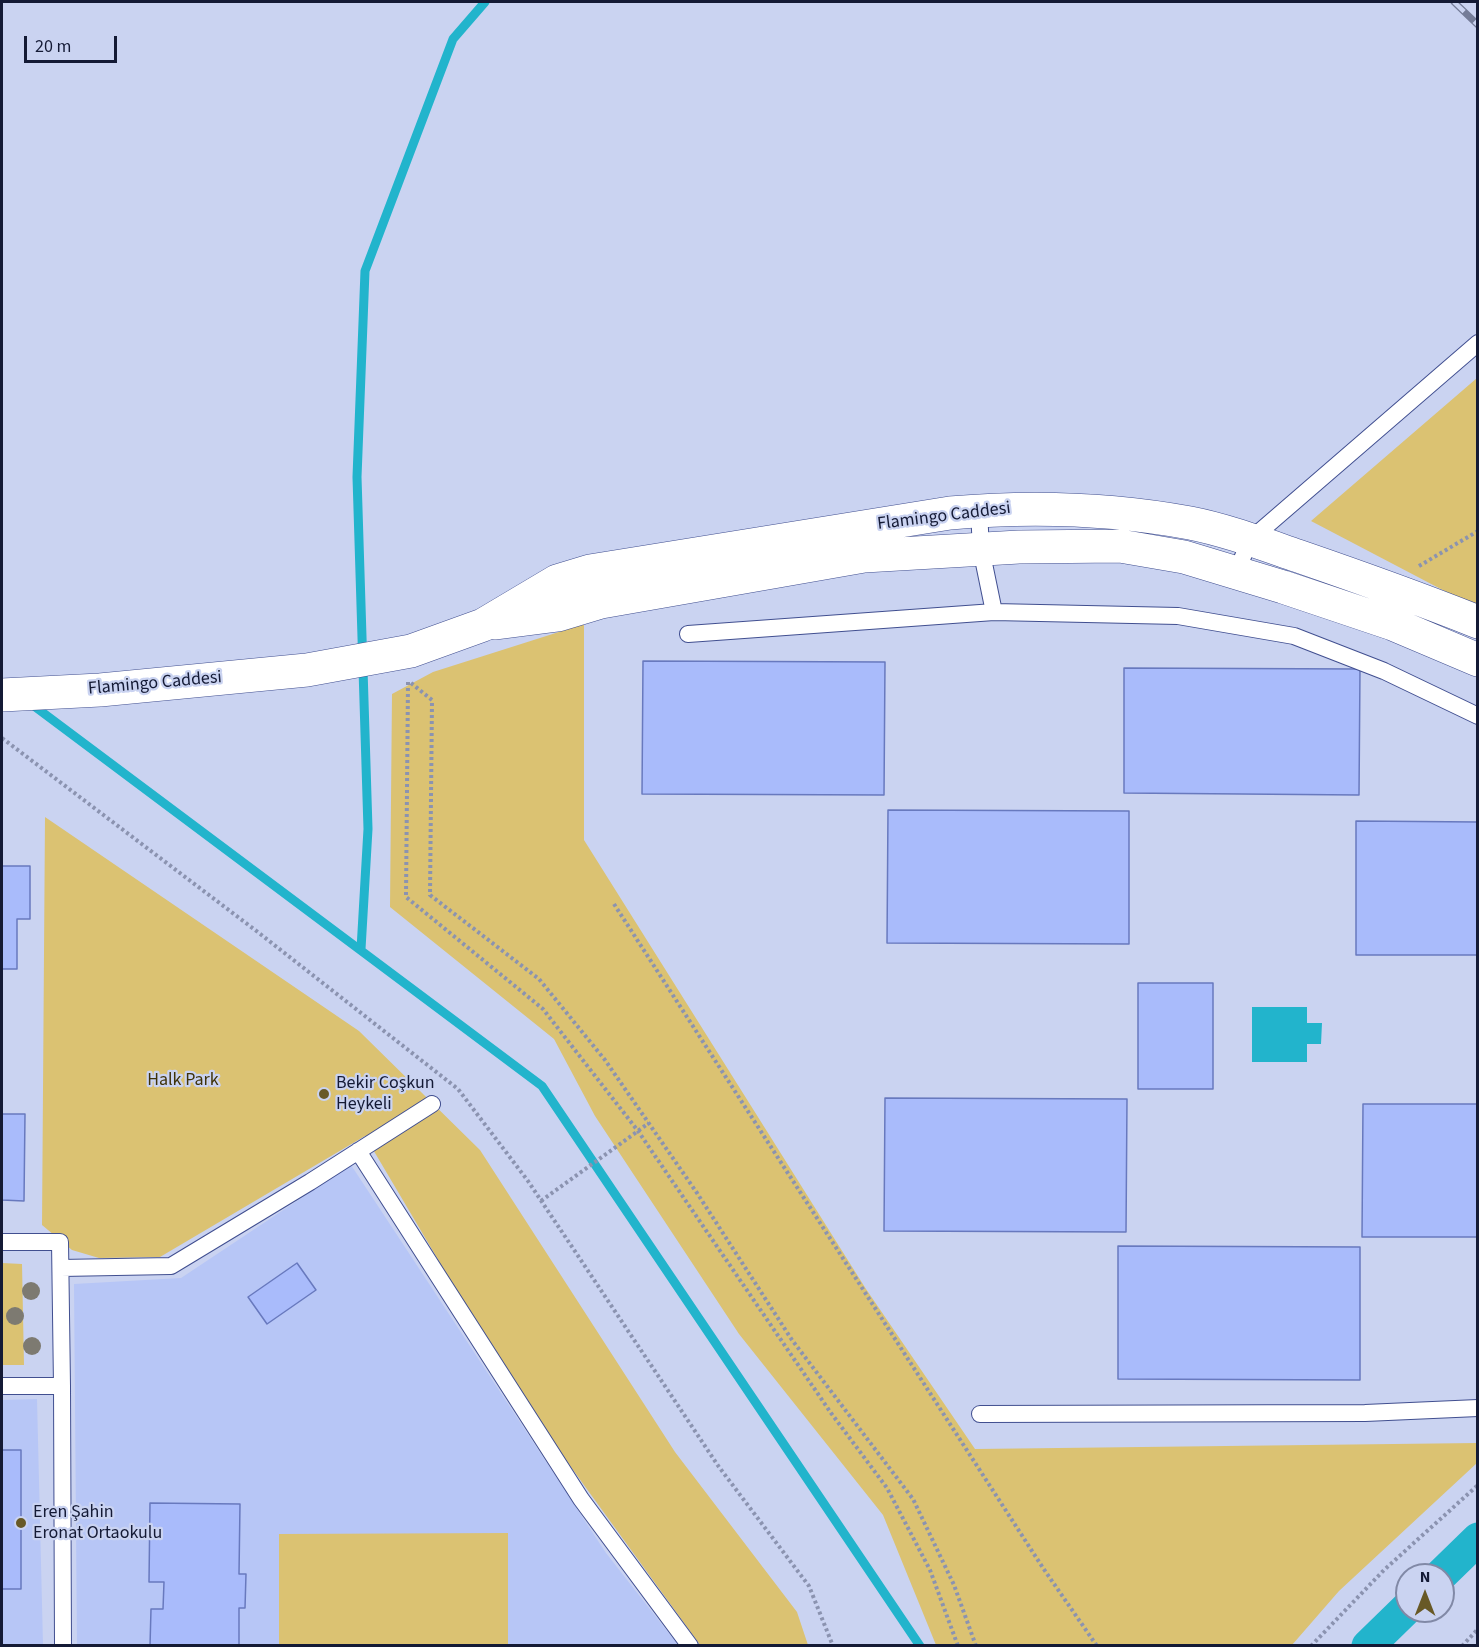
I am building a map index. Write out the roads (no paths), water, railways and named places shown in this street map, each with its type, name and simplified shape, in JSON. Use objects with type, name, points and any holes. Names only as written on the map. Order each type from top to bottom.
[{"type":"street","name":"Flamingo Caddesi","points":[[2,695],[100,690],[307,670],[410,666],[557,581],[590,571],[731,547],[980,511],[1056,508],[1104,511],[1191,523],[1250,540],[1406,593],[1478,622]]},
{"type":"street","name":"Flamingo Caddesi","points":[[483,625],[558,615],[601,602],[864,556],[981,549],[1120,546],[1184,557],[1236,573],[1393,624],[1478,660]]},
{"type":"lane","points":[[1236,573],[1250,540],[1478,343]]},
{"type":"lane","points":[[980,511],[981,549],[994,612]]},
{"type":"lane","points":[[688,634],[994,612],[1178,616],[1294,636],[1384,671],[1478,716]]},
{"type":"lane","points":[[61,1268],[171,1266],[432,1104]]},
{"type":"lane","points":[[358,1151],[581,1499],[690,1646]]},
{"type":"lane","points":[[2,1242],[60,1242],[63,1646]]},
{"type":"lane","points":[[2,1386],[62,1386]]},
{"type":"lane","points":[[980,1414],[1365,1413],[1478,1408]]},
{"type":"waterway","points":[[361,949],[368,829],[357,477],[365,271],[453,39],[485,2]]},
{"type":"waterway","points":[[30,703],[542,1086],[920,1646]]},
{"type":"waterway","points":[[1453,1563],[1478,1539]]},
{"type":"waterway","points":[[1368,1646],[1395,1620]]},
{"type":"railway","points":[[1454,2],[1478,25]]},
{"type":"place","name":"Bekir Coşkun Heykeli","points":[[324,1094]]},
{"type":"place","name":"Eren Şahin Eronat Ortaokulu","points":[[21,1523]]},
{"type":"park label","name":"Halk Park","points":[[183,1081]]}]
